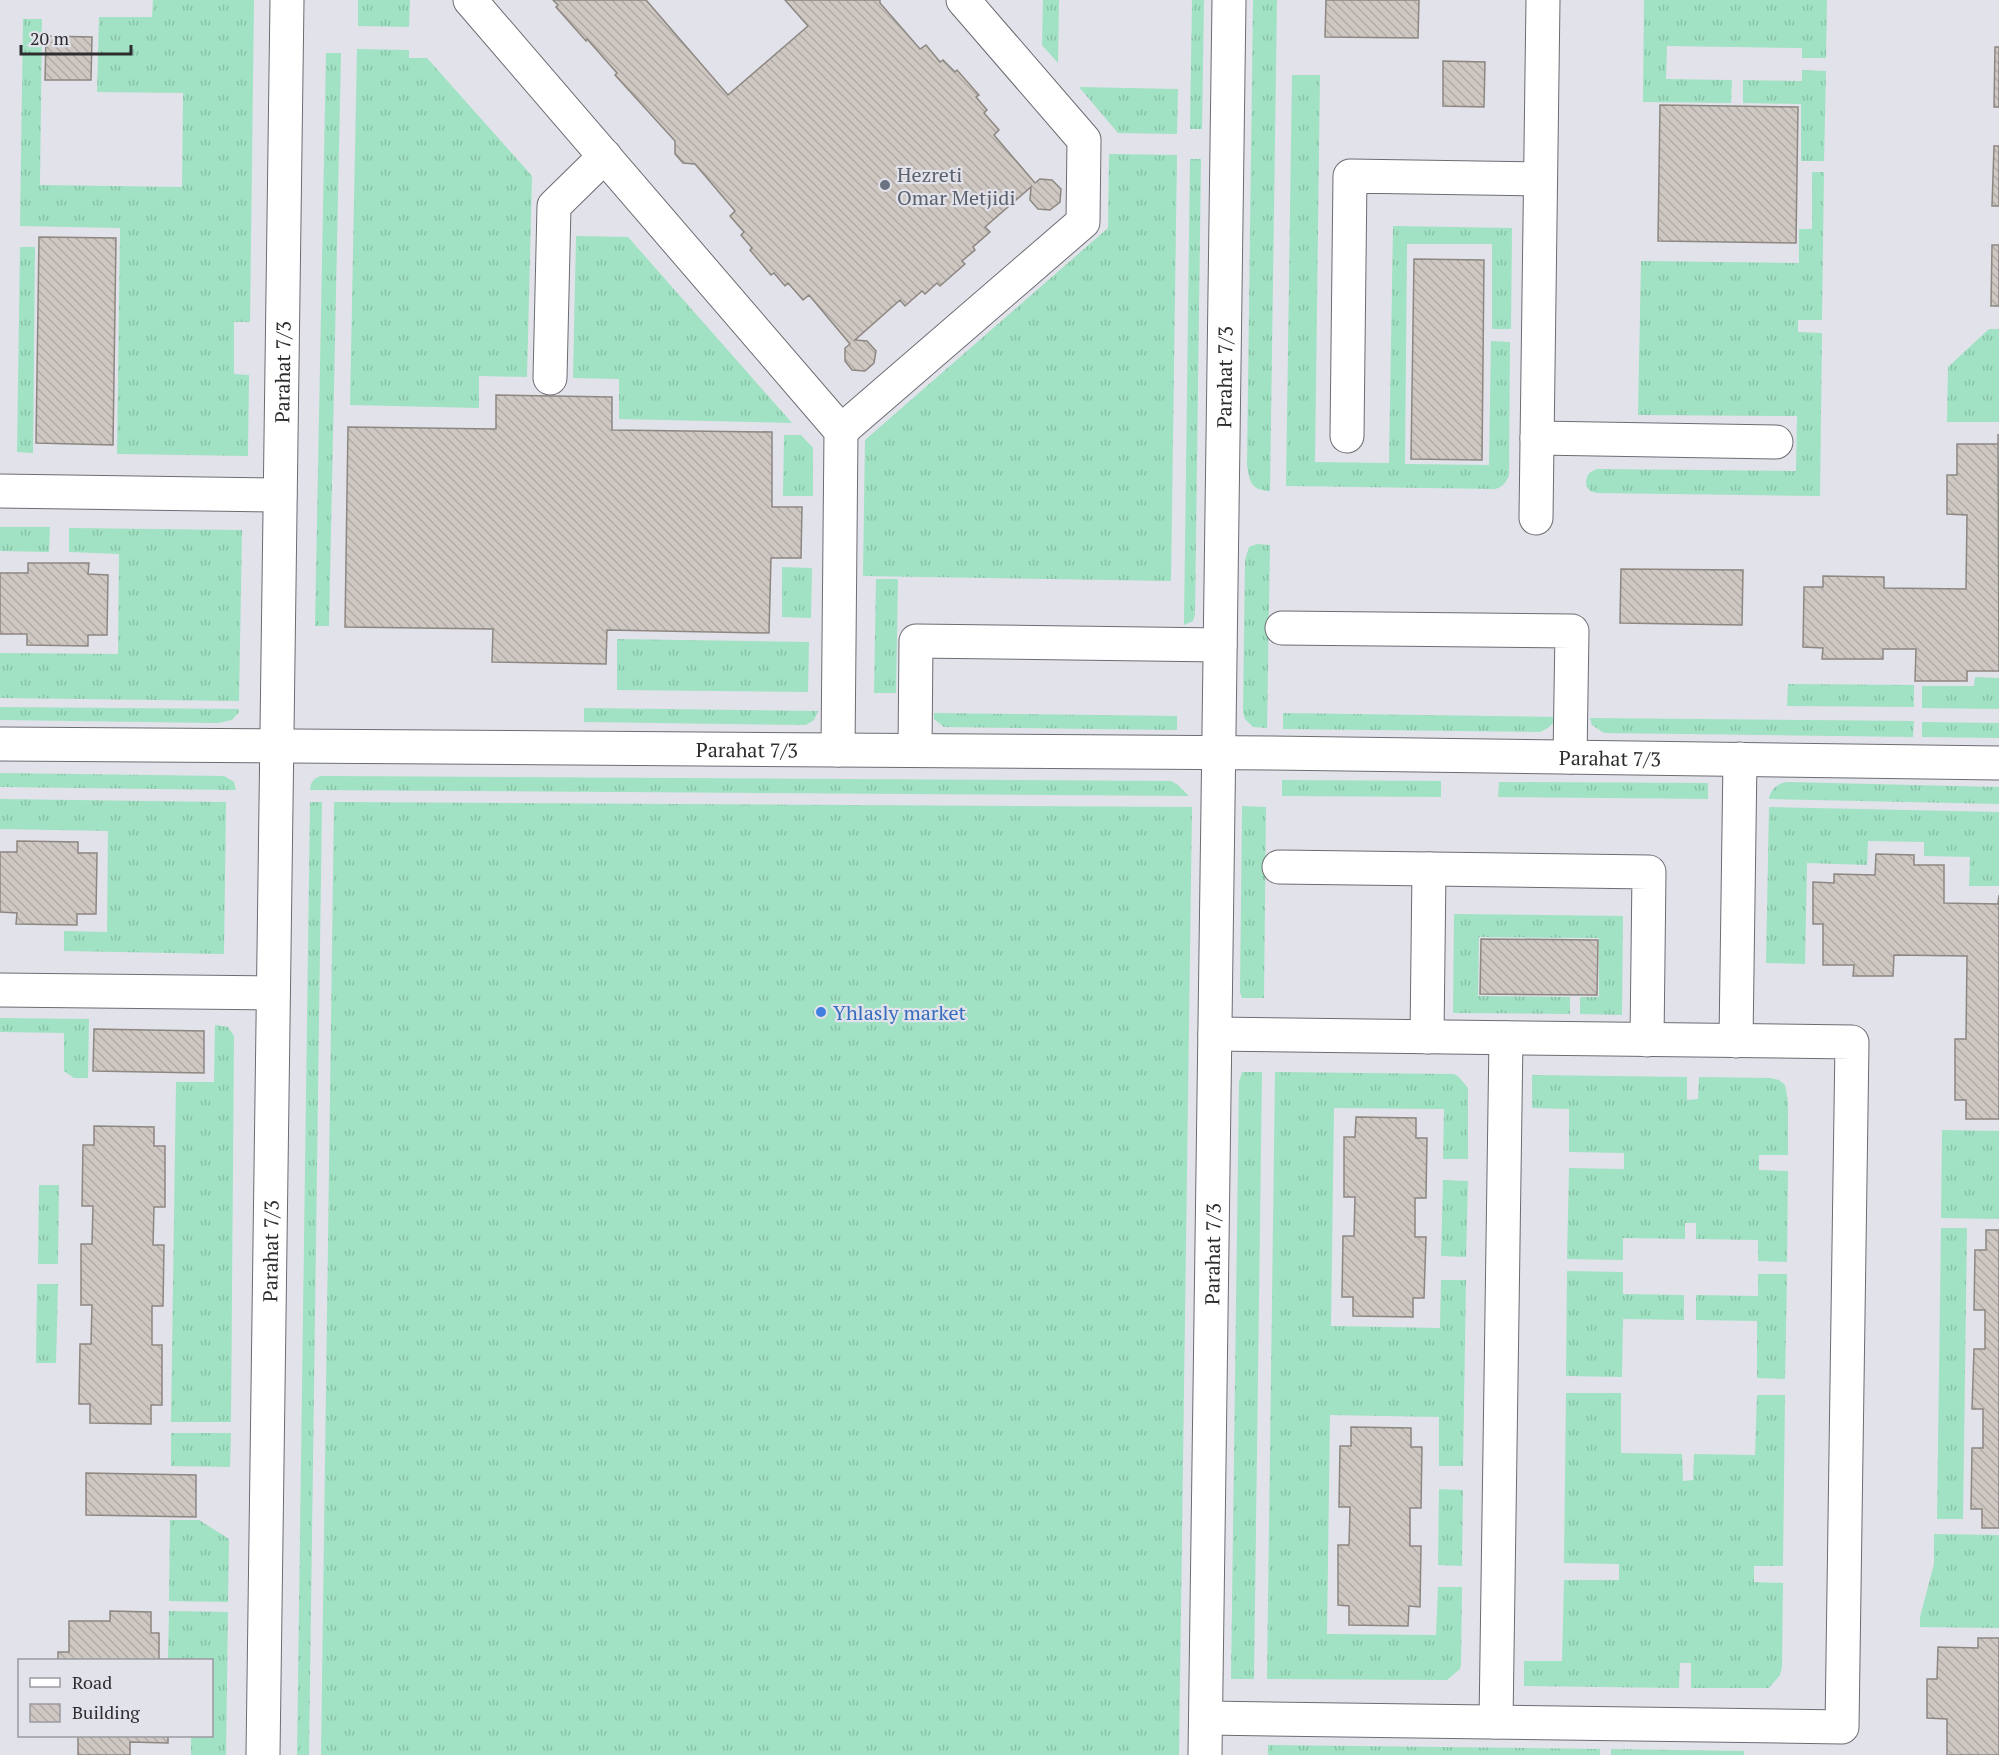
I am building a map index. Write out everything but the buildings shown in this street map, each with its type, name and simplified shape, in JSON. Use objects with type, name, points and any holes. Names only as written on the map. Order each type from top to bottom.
[{"type":"street","name":"Parahat 7/3","points":[[263,1755],[286,0]]},
{"type":"street","points":[[470,0],[842,431],[838,750]]},
{"type":"street","points":[[842,431],[1083,222],[1084,140],[963,0]]},
{"type":"street","name":"Parahat 7/3","points":[[1205,1755],[1229,0]]},
{"type":"street","points":[[1536,518],[1543,0]]},
{"type":"street","points":[[550,378],[554,206],[605,156]]},
{"type":"street","points":[[1347,436],[1350,176],[1540,179]]},
{"type":"street","points":[[1537,438],[1776,442]]},
{"type":"street","points":[[0,491],[280,495]]},
{"type":"street","points":[[1282,628],[1572,631],[1570,757]]},
{"type":"street","points":[[915,750],[916,641],[1220,645]]},
{"type":"street","name":"Parahat 7/3","points":[[0,744],[1219,752],[1999,763]]},
{"type":"street","points":[[1736,1041],[1740,759]]},
{"type":"street","points":[[1279,867],[1649,872],[1647,1040]]},
{"type":"street","points":[[1427,1037],[1429,869]]},
{"type":"street","points":[[0,990],[273,993]]},
{"type":"street","points":[[1206,1718],[1842,1727],[1852,1042],[1215,1034]]},
{"type":"street","points":[[1496,1722],[1506,1038]]},
{"type":"green space","points":[[153,0],[254,0],[250,322],[234,322],[234,374],[249,375],[248,456],[117,454],[120,228],[20,226],[23,19],[42,19],[40,185],[182,187],[183,93],[97,92],[99,17],[152,17]]},
{"type":"green space","points":[[358,0],[410,0],[409,27],[358,26]]},
{"type":"green space","points":[[1043,0],[1059,0],[1058,63],[1042,45]]},
{"type":"green space","points":[[1192,0],[1204,0],[1202,129],[1190,129]]},
{"type":"green space","points":[[1253,0],[1277,0],[1270,491],[1259,489],[1252,484],[1247,465]]},
{"type":"green space","points":[[1644,0],[1827,0],[1826,58],[1802,58],[1802,48],[1667,46],[1666,79],[1732,80],[1731,103],[1643,102]]},
{"type":"green space","points":[[357,49],[409,50],[409,58],[427,58],[532,176],[527,377],[479,376],[479,408],[350,405]]},
{"type":"green space","points":[[326,53],[341,53],[329,626],[315,626]]},
{"type":"green space","points":[[1802,70],[1826,71],[1824,161],[1801,161],[1801,104],[1743,103],[1743,80],[1802,81]]},
{"type":"green space","points":[[1292,75],[1320,75],[1315,462],[1389,463],[1393,226],[1512,228],[1511,329],[1492,329],[1492,244],[1407,244],[1405,464],[1489,465],[1491,341],[1510,342],[1509,476],[1500,487],[1495,489],[1286,486]]},
{"type":"green space","points":[[1079,87],[1178,89],[1177,134],[1118,133]]},
{"type":"green space","points":[[1109,154],[1177,155],[1171,581],[863,576],[865,440],[1108,228]]},
{"type":"green space","points":[[1190,159],[1201,159],[1195,614],[1193,621],[1184,625]]},
{"type":"green space","points":[[1812,172],[1824,172],[1822,320],[1798,320],[1798,332],[1822,333],[1820,496],[1597,493],[1590,491],[1586,485],[1587,477],[1597,469],[1796,471],[1797,416],[1638,415],[1641,261],[1799,263],[1799,229],[1812,229]]},
{"type":"green space","points":[[576,236],[628,237],[792,423],[619,419],[619,379],[573,378]]},
{"type":"green space","points":[[20,247],[35,247],[33,453],[17,452]]},
{"type":"green space","points":[[1989,329],[1999,329],[1999,422],[1947,422],[1948,367]]},
{"type":"green space","points":[[784,435],[801,435],[813,448],[813,496],[783,496]]},
{"type":"green space","points":[[0,527],[50,527],[49,552],[0,551]]},
{"type":"green space","points":[[69,528],[242,530],[239,701],[0,698],[0,653],[118,654],[119,554],[69,552]]},
{"type":"green space","points":[[1257,544],[1270,545],[1267,728],[1253,727],[1245,719],[1243,713],[1245,560],[1249,547]]},
{"type":"green space","points":[[782,567],[812,568],[811,618],[782,617]]},
{"type":"green space","points":[[876,579],[898,579],[896,693],[874,693]]},
{"type":"green space","points":[[617,639],[809,642],[808,692],[617,690]]},
{"type":"green space","points":[[1975,677],[1999,678],[1999,709],[1922,708],[1922,686],[1974,686]]},
{"type":"green space","points":[[1788,684],[1914,685],[1914,707],[1787,706]]},
{"type":"green space","points":[[0,707],[239,709],[239,712],[232,720],[218,723],[0,720]]},
{"type":"green space","points":[[584,708],[818,711],[814,720],[806,725],[584,722]]},
{"type":"green space","points":[[934,713],[1177,716],[1177,730],[944,727],[934,719]]},
{"type":"green space","points":[[1283,713],[1556,717],[1556,720],[1540,732],[1283,729]]},
{"type":"green space","points":[[1590,718],[1914,721],[1913,737],[1604,733],[1592,725]]},
{"type":"green space","points":[[1922,722],[1999,723],[1999,738],[1922,737]]},
{"type":"green space","points":[[0,773],[224,776],[234,782],[236,790],[0,787]]},
{"type":"green space","points":[[322,776],[1171,781],[1189,796],[310,790],[313,780]]},
{"type":"green space","points":[[1282,780],[1441,781],[1441,797],[1282,796]]},
{"type":"green space","points":[[1499,782],[1708,783],[1708,799],[1498,797]]},
{"type":"green space","points":[[1787,782],[1999,787],[1999,804],[1769,799],[1775,788]]},
{"type":"green space","points":[[0,799],[226,802],[224,954],[64,951],[64,931],[107,932],[108,831],[0,829]]},
{"type":"green space","points":[[310,802],[322,802],[309,1755],[297,1755]]},
{"type":"green space","points":[[334,802],[1192,807],[1179,1755],[321,1755]]},
{"type":"green space","points":[[1242,806],[1266,807],[1264,998],[1242,998],[1240,992]]},
{"type":"green space","points":[[1769,807],[1999,812],[1999,886],[1969,886],[1970,857],[1924,856],[1924,842],[1868,841],[1867,865],[1807,863],[1805,964],[1766,963]]},
{"type":"green space","points":[[1454,914],[1623,916],[1622,1015],[1580,1014],[1580,997],[1599,997],[1599,938],[1479,937],[1478,996],[1570,997],[1570,1014],[1453,1013]]},
{"type":"green space","points":[[0,1018],[89,1019],[88,1078],[74,1078],[64,1071],[64,1033],[0,1032]]},
{"type":"green space","points":[[215,1025],[228,1027],[234,1036],[231,1422],[171,1422],[176,1082],[214,1082]]},
{"type":"green space","points":[[1242,1072],[1262,1072],[1254,1679],[1231,1679],[1239,1082]]},
{"type":"green space","points":[[1275,1072],[1454,1074],[1468,1088],[1468,1159],[1443,1159],[1444,1109],[1334,1108],[1331,1326],[1440,1328],[1441,1280],[1466,1280],[1463,1466],[1439,1466],[1439,1417],[1330,1415],[1327,1634],[1436,1635],[1438,1587],[1462,1587],[1461,1664],[1460,1669],[1447,1680],[1267,1679]]},
{"type":"green space","points":[[1532,1075],[1687,1077],[1687,1100],[1698,1099],[1699,1077],[1779,1080],[1785,1085],[1788,1101],[1788,1155],[1759,1155],[1759,1170],[1788,1171],[1787,1262],[1758,1261],[1758,1240],[1696,1239],[1696,1223],[1685,1223],[1685,1239],[1623,1238],[1623,1260],[1567,1259],[1569,1168],[1624,1169],[1624,1153],[1569,1152],[1569,1109],[1532,1108]]},
{"type":"green space","points":[[1942,1130],[1999,1131],[1999,1219],[1941,1218]]},
{"type":"green space","points":[[1443,1180],[1468,1181],[1466,1257],[1441,1256]]},
{"type":"green space","points":[[39,1185],[59,1185],[58,1264],[38,1264]]},
{"type":"green space","points":[[1941,1228],[1967,1228],[1963,1519],[1937,1519]]},
{"type":"green space","points":[[1567,1271],[1623,1272],[1623,1294],[1684,1295],[1684,1320],[1623,1319],[1622,1377],[1566,1376]]},
{"type":"green space","points":[[1758,1274],[1787,1274],[1785,1379],[1757,1378],[1757,1321],[1696,1320],[1696,1295],[1758,1296]]},
{"type":"green space","points":[[37,1284],[58,1284],[56,1363],[36,1363]]},
{"type":"green space","points":[[1566,1393],[1621,1393],[1621,1453],[1682,1454],[1683,1481],[1693,1480],[1694,1454],[1755,1455],[1757,1395],[1785,1395],[1783,1566],[1754,1566],[1754,1582],[1783,1583],[1782,1667],[1780,1675],[1769,1688],[1691,1688],[1691,1663],[1680,1663],[1679,1688],[1524,1686],[1524,1661],[1562,1661],[1564,1580],[1619,1580],[1619,1564],[1564,1563]]},
{"type":"green space","points":[[171,1433],[231,1433],[230,1467],[171,1466]]},
{"type":"green space","points":[[1439,1489],[1463,1490],[1462,1566],[1438,1565]]},
{"type":"green space","points":[[170,1520],[199,1520],[229,1539],[228,1602],[169,1601]]},
{"type":"green space","points":[[1934,1534],[1999,1535],[1999,1628],[1920,1627],[1920,1617],[1934,1564]]},
{"type":"green space","points":[[169,1611],[228,1612],[226,1755],[191,1755],[191,1737],[213,1737],[213,1659],[168,1659]]},
{"type":"green space","points":[[1268,1745],[1600,1749],[1600,1755],[1268,1755]]},
{"type":"green space","points":[[1611,1749],[1744,1751],[1744,1755],[1611,1755]]},
{"type":"place","name":"Hezreti Omar Metjidi","points":[[885,185]]},
{"type":"place","name":"Yhlasly market","points":[[821,1012]]}]
